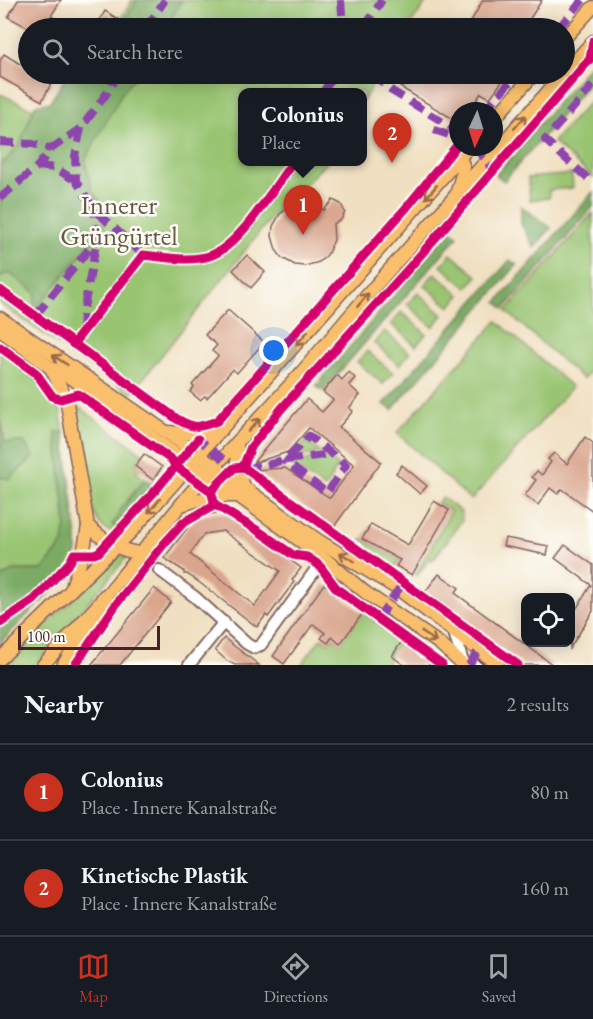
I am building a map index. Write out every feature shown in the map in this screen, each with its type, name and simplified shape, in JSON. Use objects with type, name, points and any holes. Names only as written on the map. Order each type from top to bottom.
[{"type":"highway","points":[[65,665],[105,597]]},
{"type":"main road","points":[[575,27],[593,7]]},
{"type":"main road","points":[[575,61],[593,41]]},
{"type":"main road","points":[[503,109],[525,84]]},
{"type":"main road","points":[[44,665],[105,597],[181,505],[555,84]]},
{"type":"main road","points":[[0,659],[117,547],[460,157],[464,168],[454,198]]},
{"type":"main road","points":[[0,318],[166,432],[194,460]]},
{"type":"main road","points":[[0,330],[51,368],[74,380],[242,493],[414,600],[498,665]]},
{"type":"main road","points":[[51,368],[66,398],[88,526],[83,554],[70,591]]},
{"type":"main road","points":[[166,432],[197,434],[222,429]]},
{"type":"main road","points":[[237,443],[237,468],[242,493],[366,593],[440,644],[464,665]]},
{"type":"main road","points":[[181,505],[212,496],[242,493]]},
{"type":"main road","points":[[88,526],[108,543],[140,553]]},
{"type":"main road","points":[[366,593],[378,588],[381,578]]},
{"type":"main road","points":[[393,612],[414,600]]},
{"type":"street","points":[[159,570],[195,597],[254,648],[261,645],[324,558]]},
{"type":"street","points":[[189,665],[224,622]]},
{"type":"street","points":[[454,633],[464,665]]},
{"type":"green space","points":[[132,0],[428,0],[415,18],[122,18]]},
{"type":"green space","points":[[137,0],[182,0],[172,18],[126,18]]},
{"type":"green space","points":[[593,61],[593,79],[504,181],[496,175],[575,84]]},
{"type":"green space","points":[[62,84],[129,84],[85,160],[93,193],[110,210],[102,230],[36,309],[33,308],[36,293],[9,273],[0,277],[0,166],[19,146],[35,105],[50,102]]},
{"type":"green space","name":"Innerer Grüngürtel","points":[[79,84],[373,84],[367,94],[367,88],[238,88],[238,166],[323,166],[270,219],[131,394],[0,304],[0,94],[54,119]]},
{"type":"green space","points":[[593,98],[593,178],[553,142]]},
{"type":"green space","points":[[572,174],[573,188],[549,190],[549,198],[530,200],[528,178]]},
{"type":"green space","points":[[593,192],[593,207],[504,309],[497,302]]},
{"type":"green space","points":[[521,206],[551,228],[534,248],[521,224]]},
{"type":"green space","points":[[593,213],[593,368],[583,379],[506,311]]},
{"type":"green space","points":[[451,230],[458,236],[323,391],[316,386]]},
{"type":"green space","points":[[451,254],[477,276],[467,288],[441,266]]},
{"type":"green space","points":[[510,260],[517,265],[392,410],[384,404]]},
{"type":"green space","points":[[435,273],[460,295],[450,307],[424,285]]},
{"type":"green space","points":[[418,293],[443,315],[433,327],[407,304]]},
{"type":"green space","points":[[401,312],[426,334],[416,346],[391,324]]},
{"type":"green space","points":[[497,321],[572,387],[471,500],[397,433]]},
{"type":"green space","points":[[384,331],[410,353],[399,365],[374,343]]},
{"type":"green space","points":[[0,351],[35,376],[51,401],[59,404],[64,433],[56,432],[66,524],[63,544],[42,570],[13,570],[0,579],[0,477],[9,479],[2,423],[0,424]]},
{"type":"green space","points":[[367,351],[393,373],[383,384],[357,362]]},
{"type":"green space","points":[[79,407],[143,454],[135,466],[139,469],[136,472],[145,479],[120,510],[118,518],[112,524],[116,529],[112,532],[101,525],[92,507],[87,462],[75,412]]},
{"type":"green space","points":[[1,423],[5,442],[24,442],[34,457],[9,479],[0,477]]},
{"type":"green space","points":[[56,432],[64,433],[77,552],[72,570],[0,643],[0,579],[13,570],[42,570],[63,544],[66,524]]},
{"type":"green space","points":[[306,441],[321,453],[291,458]]},
{"type":"green space","points":[[329,457],[338,466],[325,488],[289,464]]},
{"type":"green space","points":[[145,479],[153,484],[116,529],[112,524],[118,518],[120,510]]},
{"type":"green space","points":[[442,497],[461,512],[462,520],[433,560],[430,558],[417,576],[415,575],[451,511],[438,503]]},
{"type":"green space","points":[[362,539],[400,560],[392,570],[358,546]]},
{"type":"green space","points":[[120,555],[127,557],[35,665],[10,665],[32,638]]},
{"type":"green space","points":[[363,613],[401,641],[391,653],[386,665],[301,665],[321,638],[328,643],[332,638],[340,643]]},
{"type":"building","points":[[18,0],[61,0],[51,16],[55,18],[18,18],[18,22],[8,17]]},
{"type":"building","points":[[483,0],[542,0],[530,18],[473,18]]},
{"type":"building","points":[[105,11],[116,18],[101,18]]},
{"type":"building","points":[[4,54],[18,63],[18,84],[51,84],[42,101],[0,77],[0,61]]},
{"type":"building","points":[[402,84],[500,84],[490,98],[481,93],[476,102],[449,102],[449,117],[400,87]]},
{"type":"building","points":[[333,200],[341,204],[345,212],[341,220],[333,224],[334,240],[327,255],[319,262],[305,266],[295,265],[282,258],[276,250],[272,236],[273,226],[280,214],[291,206],[301,203],[312,204],[324,210]]},
{"type":"building","points":[[247,255],[265,272],[251,288],[233,270]]},
{"type":"building","points":[[228,310],[264,342],[237,373],[233,369],[207,398],[205,396],[200,400],[190,392],[194,387],[192,385],[218,356],[212,351],[217,345],[205,335]]},
{"type":"building","points":[[349,372],[355,378],[349,385],[360,395],[349,408],[353,411],[339,427],[381,462],[333,528],[254,470],[285,468],[330,498],[354,465],[309,428],[288,452],[253,463],[307,399],[322,412],[333,400],[323,392],[337,375],[342,380]]},
{"type":"building","points":[[585,437],[593,443],[593,511],[562,489],[558,494],[550,488],[538,505],[525,495],[536,480],[532,477],[537,471],[542,475],[551,462],[548,459],[554,453],[567,464]]},
{"type":"building","points":[[144,454],[162,467],[153,480],[135,466]]},
{"type":"building","points":[[402,465],[427,486],[420,494],[396,473]]},
{"type":"building","points":[[434,501],[449,510],[412,575],[396,566],[400,560],[362,539],[371,524],[408,545]]},
{"type":"building","points":[[225,513],[301,568],[292,580],[294,582],[268,617],[266,615],[257,627],[164,558],[195,518]],"holes":[[[223,531],[280,571],[255,606],[190,554],[204,534]]]},
{"type":"building","points":[[505,538],[549,546],[547,555],[503,546]]},
{"type":"building","points":[[565,545],[593,565],[593,611],[575,640],[575,611],[591,585],[555,558]]},
{"type":"building","points":[[439,574],[459,588],[455,593],[521,641],[521,647],[528,647],[553,665],[523,665],[424,593]]},
{"type":"building","points":[[324,584],[363,613],[340,644],[332,637],[328,643],[321,638],[325,633],[313,624],[284,664],[273,656]]},
{"type":"building","points":[[154,588],[171,602],[120,665],[91,665]]},
{"type":"building","points":[[224,638],[259,665],[235,665],[227,661],[215,650]]},
{"type":"building","points":[[402,641],[435,665],[404,665],[392,656]]},
{"type":"tram line","points":[[478,660],[484,665]]},
{"type":"marked path","points":[[153,18],[165,0]]},
{"type":"marked path","points":[[341,0],[342,18]]},
{"type":"marked path","points":[[370,18],[382,0]]},
{"type":"marked path","points":[[567,18],[583,0]]},
{"type":"marked path","points":[[0,198],[38,166],[51,149],[81,128],[112,84]]},
{"type":"marked path","points":[[326,88],[328,84]]},
{"type":"marked path","points":[[384,84],[449,126]]},
{"type":"marked path","points":[[492,102],[508,84]]},
{"type":"marked path","points":[[593,85],[545,140],[593,183]]},
{"type":"marked path","points":[[81,128],[75,156],[76,181],[94,209],[143,255],[148,255]]},
{"type":"marked path","points":[[434,130],[449,135]]},
{"type":"marked path","points":[[0,142],[33,144],[51,149]]},
{"type":"marked path","points":[[483,156],[488,161],[491,172]]},
{"type":"marked path","points":[[38,166],[55,168],[76,181]]},
{"type":"marked path","points":[[82,330],[97,239],[94,209]]},
{"type":"marked path","points":[[36,315],[97,239]]},
{"type":"marked path","points":[[197,434],[198,439],[234,468]]},
{"type":"marked path","points":[[244,467],[255,467],[281,460],[295,451],[309,436],[346,465],[327,493],[283,460]]},
{"type":"marked path","points":[[286,460],[332,454]]},
{"type":"marked path","points":[[378,619],[403,583]]},
{"type":"marked path","points":[[469,665],[478,651]]},
{"type":"cycle path","points":[[575,76],[590,59],[593,41]]},
{"type":"cycle path","points":[[243,467],[251,447],[282,408],[410,267],[568,84]]},
{"type":"cycle path","points":[[0,290],[177,419],[192,426],[211,423],[217,421],[407,207],[449,155]]},
{"type":"cycle path","points":[[73,344],[143,255],[195,259],[212,255],[223,249],[267,200],[290,166]]},
{"type":"cycle path","points":[[0,347],[36,373],[53,397],[61,399],[78,394],[172,460],[175,466],[211,491],[215,505],[293,555],[307,557],[319,565],[337,589],[442,665]]},
{"type":"cycle path","points":[[0,623],[34,600],[70,562],[74,554],[99,552],[156,490],[198,439]]},
{"type":"cycle path","points":[[211,491],[234,468],[243,467],[518,665]]},
{"type":"cycle path","points":[[75,665],[117,603],[163,545],[183,523],[215,505]]},
{"type":"place","name":"Kinetische Plastik","points":[[392,163]]},
{"type":"place","name":"Colonius","points":[[303,235]]}]
